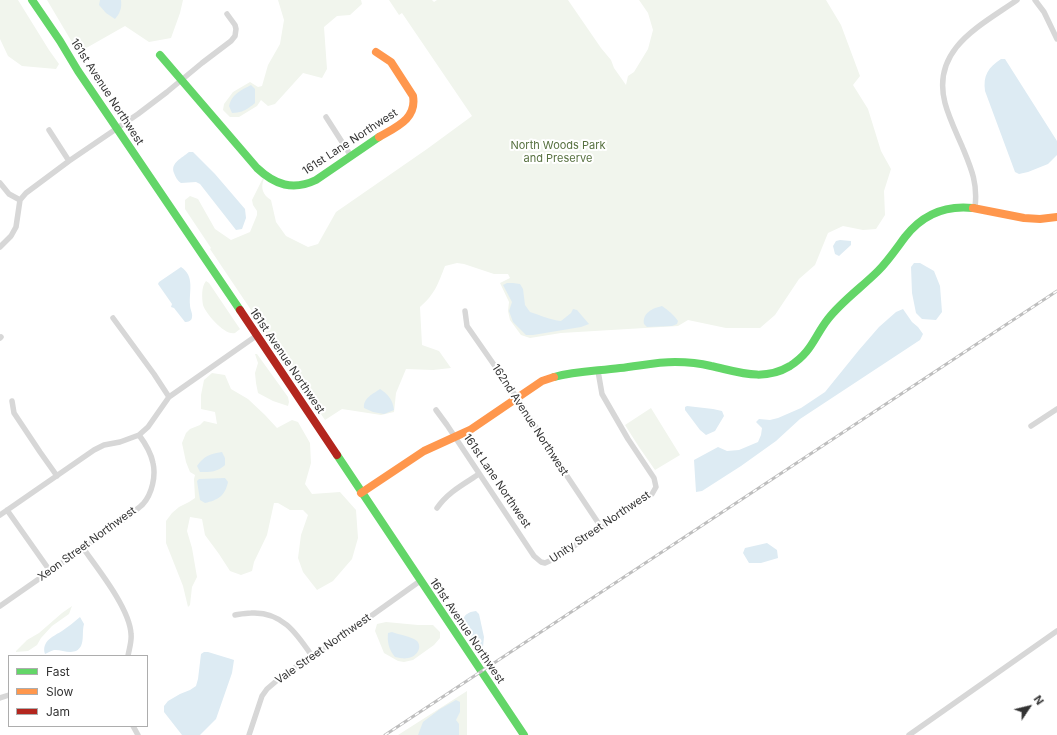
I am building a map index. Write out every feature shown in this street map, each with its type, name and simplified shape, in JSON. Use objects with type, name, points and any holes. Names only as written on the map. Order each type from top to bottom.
[{"type":"street","name":"161st Avenue Northwest","points":[[32,0],[60,40],[78,71],[524,735]]},
{"type":"street","points":[[974,207],[976,190],[974,175],[947,110],[943,93],[943,79],[948,60],[962,40],[1017,0]]},
{"type":"street","points":[[1035,0],[1044,12],[1057,39]]},
{"type":"street","points":[[0,247],[11,236],[16,227],[20,200],[26,193],[155,101],[234,38],[236,33],[235,25],[227,14]]},
{"type":"street","name":"161st Lane Northwest","points":[[160,55],[260,170],[273,181],[293,186],[316,180],[407,119],[411,114],[414,102],[413,96],[391,62],[376,52]]},
{"type":"street","points":[[326,117],[351,156]]},
{"type":"street","points":[[49,130],[70,161]]},
{"type":"street","points":[[0,183],[9,194],[20,200]]},
{"type":"street","points":[[362,493],[424,451],[470,430],[517,397],[548,378],[570,374],[667,363],[690,363],[714,366],[734,372],[754,375],[769,374],[784,369],[798,360],[810,348],[827,320],[884,265],[904,237],[916,224],[927,216],[943,209],[957,206],[974,207],[1025,219],[1039,220],[1057,217]]},
{"type":"street","name":"162nd Avenue Northwest","points":[[465,311],[467,326],[517,397],[601,527]]},
{"type":"street","points":[[113,318],[169,397]]},
{"type":"street","points":[[0,515],[94,450],[104,445],[120,442],[139,435],[148,427],[169,397],[256,336]]},
{"type":"street","name":"Unity Street Northwest","points":[[541,562],[545,563],[556,558],[652,494],[656,487],[654,478],[628,439],[602,394],[598,371]]},
{"type":"street","points":[[12,401],[14,412],[57,476]]},
{"type":"street","points":[[1032,426],[1057,409]]},
{"type":"street","name":"161st Lane Northwest","points":[[436,410],[534,556],[541,562]]},
{"type":"street","name":"Xeon Street Northwest","points":[[0,606],[129,516],[143,504],[152,486],[154,472],[153,462],[146,444],[139,435]]},
{"type":"street","points":[[437,508],[449,493],[479,474]]},
{"type":"street","points":[[7,510],[50,571]]},
{"type":"street","points":[[83,548],[110,586],[126,614],[131,634],[128,655]]},
{"type":"street","name":"Vale Street Northwest","points":[[249,735],[262,696],[267,689],[281,677],[420,581]]},
{"type":"street","points":[[235,615],[252,613],[265,614],[278,619],[290,627],[312,656]]},
{"type":"street","points":[[909,735],[1057,631]]},
{"type":"green space","points":[[0,0],[18,0],[59,64],[56,69],[22,66],[8,56],[0,39]]},
{"type":"green space","points":[[47,0],[183,0],[171,38],[149,42],[125,26],[81,51],[79,54]]},
{"type":"green space","points":[[278,0],[361,0],[362,4],[350,15],[337,16],[324,27],[327,69],[322,78],[303,73],[275,104],[268,106],[261,100],[257,106],[239,117],[230,117],[223,110],[224,104],[233,92],[250,82],[258,87],[262,86],[268,65],[280,44],[284,20]]},
{"type":"green space","name":"North Woods Park and Preserve","points":[[389,0],[432,0],[434,2],[437,0],[568,0],[611,60],[614,68],[626,85],[628,76],[634,72],[648,49],[653,30],[648,13],[639,0],[826,0],[841,25],[860,76],[853,85],[868,109],[881,151],[891,169],[884,191],[885,215],[876,229],[863,230],[843,226],[828,233],[815,265],[799,279],[775,315],[760,328],[726,328],[688,320],[678,326],[561,333],[530,338],[521,335],[510,320],[508,311],[509,302],[500,283],[510,278],[508,274],[494,274],[457,263],[445,266],[433,293],[420,307],[422,345],[439,351],[451,368],[433,370],[406,369],[396,393],[394,412],[381,415],[342,409],[325,420],[210,249],[211,248],[185,209],[185,200],[190,196],[198,199],[215,229],[231,240],[250,232],[257,215],[257,211],[252,200],[263,178],[262,188],[266,196],[271,200],[276,222],[286,236],[308,247],[318,244],[336,212],[472,116],[402,13],[399,15]]},
{"type":"green space","points":[[206,281],[209,283],[240,329],[235,333],[226,331],[216,324],[205,309],[203,305],[202,293],[204,283]]},
{"type":"green space","points":[[255,354],[257,354],[288,397],[288,406],[273,401],[258,393],[255,373],[258,363]]},
{"type":"green space","points":[[212,373],[225,375],[231,389],[248,399],[277,428],[292,420],[298,422],[310,443],[311,463],[305,484],[312,494],[340,492],[356,510],[358,538],[352,559],[333,581],[317,590],[303,572],[298,558],[301,535],[308,515],[303,510],[290,510],[278,503],[274,503],[267,535],[254,562],[252,571],[241,575],[230,571],[205,535],[202,519],[190,517],[187,531],[192,548],[197,577],[192,587],[190,605],[188,607],[183,586],[166,543],[166,521],[179,507],[195,498],[195,475],[190,472],[182,443],[186,433],[190,429],[200,425],[204,421],[217,424],[215,412],[201,409],[201,395],[204,380]]},
{"type":"green space","points":[[651,408],[680,455],[655,470],[625,425]]},
{"type":"green space","points":[[72,606],[69,614],[52,626],[37,645],[28,651],[16,652],[27,640],[39,633]]},
{"type":"green space","points":[[386,622],[433,625],[440,632],[440,638],[434,645],[413,660],[404,662],[398,661],[384,653],[375,631],[377,624]]},
{"type":"green space","points":[[467,691],[467,735],[398,735]]},
{"type":"shaded area","points":[[100,0],[121,0],[120,10],[115,19],[106,13],[99,5]]},
{"type":"shaded area","points":[[1001,59],[1005,59],[1057,141],[1057,155],[1048,164],[1019,174],[1015,172],[985,91],[987,72]]},
{"type":"shaded area","points":[[251,85],[255,89],[255,103],[245,110],[232,113],[229,106],[234,96]]},
{"type":"shaded area","points":[[189,152],[193,152],[215,174],[245,209],[246,218],[242,229],[236,230],[200,184],[196,182],[181,183],[177,179],[173,169],[174,166],[177,161]]},
{"type":"shaded area","points":[[836,241],[851,241],[851,245],[839,256],[835,254],[833,246]]},
{"type":"shaded area","points":[[914,263],[920,263],[934,271],[940,286],[942,312],[936,320],[922,319],[916,313],[912,293],[911,267]]},
{"type":"shaded area","points":[[181,267],[190,279],[190,305],[192,318],[186,322],[174,308],[171,307],[172,304],[158,284]]},
{"type":"shaded area","points":[[507,283],[520,284],[523,289],[525,305],[530,312],[549,319],[561,321],[571,313],[573,309],[577,310],[589,324],[581,327],[526,335],[513,322],[509,311],[512,302],[503,285]]},
{"type":"shaded area","points":[[662,306],[675,317],[678,321],[677,324],[672,326],[647,327],[644,324],[646,314],[655,308]]},
{"type":"shaded area","points":[[903,309],[923,334],[920,340],[800,419],[776,441],[741,466],[702,491],[696,492],[694,460],[718,447],[727,451],[739,450],[758,442],[762,428],[756,422],[759,419],[770,420],[778,418],[801,408],[825,392],[879,327],[896,312]]},
{"type":"shaded area","points":[[380,389],[390,398],[393,403],[394,410],[384,414],[373,412],[364,408],[367,399]]},
{"type":"shaded area","points":[[687,406],[722,411],[724,416],[715,431],[706,435],[700,430],[685,410],[685,407]]},
{"type":"shaded area","points":[[222,452],[225,458],[225,465],[210,472],[200,472],[197,466],[205,457]]},
{"type":"shaded area","points":[[225,478],[228,482],[227,487],[220,497],[205,503],[200,500],[197,481],[199,479]]},
{"type":"shaded area","points":[[767,543],[777,550],[778,558],[761,563],[749,563],[743,553],[745,548]]},
{"type":"shaded area","points":[[476,611],[479,614],[484,637],[483,647],[472,638],[466,630],[463,622],[467,614]]},
{"type":"shaded area","points":[[80,617],[84,624],[81,646],[72,652],[54,650],[45,654],[44,649],[47,642]]},
{"type":"shaded area","points":[[392,632],[417,641],[419,644],[418,652],[411,657],[395,657],[391,652],[388,643],[388,633]]},
{"type":"shaded area","points":[[204,652],[234,660],[232,673],[216,719],[200,735],[182,735],[164,712],[164,706],[168,701],[196,686],[201,654]]},
{"type":"shaded area","points":[[456,700],[460,702],[460,712],[456,720],[459,724],[459,735],[418,735],[423,722],[440,709]]},
{"type":"railway","points":[[385,735],[1057,291]]},
{"type":"traffic: fast","points":[[32,0],[60,41],[78,71],[240,310]]},
{"type":"traffic: fast","points":[[160,55],[257,168],[271,179],[278,182],[292,186],[316,180],[379,137]]},
{"type":"traffic: fast","points":[[554,377],[579,372],[668,362],[698,363],[741,373],[761,375],[780,371],[797,361],[808,350],[834,312],[882,267],[905,237],[919,223],[927,217],[944,210],[963,207],[973,208]]},
{"type":"traffic: fast","points":[[337,455],[524,735]]},
{"type":"traffic: slow","points":[[376,52],[391,62],[413,96],[412,111],[404,121],[379,137]]},
{"type":"traffic: slow","points":[[973,208],[1024,218],[1040,219],[1057,217]]},
{"type":"traffic: slow","points":[[361,493],[424,451],[470,430],[542,381],[554,377]]},
{"type":"traffic: jam","points":[[240,310],[337,455]]}]
